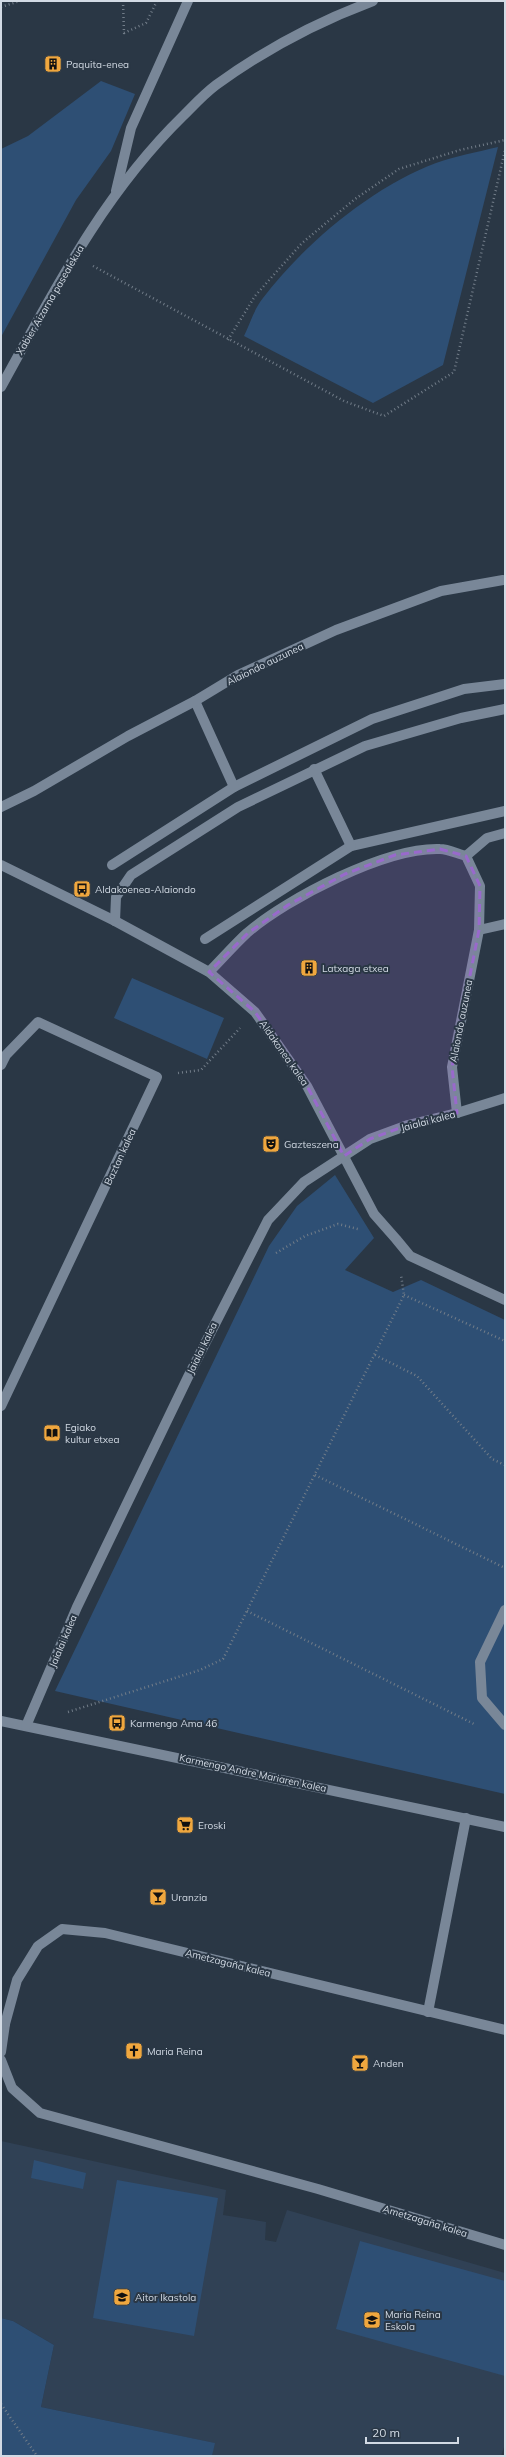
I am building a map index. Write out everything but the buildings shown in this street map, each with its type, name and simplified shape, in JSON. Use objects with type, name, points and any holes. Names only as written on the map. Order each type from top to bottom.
[{"type":"street","name":"Xabier Aizarna pasealekua","points":[[115,195],[131,128],[188,1]]},
{"type":"street","name":"Xabier Aizarna pasealekua","points":[[1,387],[72,256],[115,195],[162,136],[215,86],[275,46],[334,15],[373,1]]},
{"type":"street","name":"Alaiondo auzunea","points":[[1,807],[34,791],[128,736],[195,701],[238,675],[336,630],[441,591],[503,580]]},
{"type":"street","points":[[112,865],[234,787],[372,719],[464,689],[505,684]]},
{"type":"street","points":[[195,701],[234,787]]},
{"type":"street","points":[[115,921],[116,898],[131,875],[238,807],[314,769],[365,746],[461,718],[505,709]]},
{"type":"street","points":[[314,769],[352,846]]},
{"type":"street","points":[[205,939],[352,846],[505,811]]},
{"type":"street","points":[[209,972],[248,933],[288,905],[345,874],[395,855],[440,849],[466,856],[487,838],[505,833]]},
{"type":"street","name":"Alaiondo auzunea","points":[[457,1113],[452,1067],[479,930],[480,886],[466,856]]},
{"type":"street","name":"Aldakonea kalea","points":[[1,865],[115,921],[209,972],[255,1012],[307,1086],[374,1214],[410,1256],[505,1300]]},
{"type":"street","points":[[479,930],[505,924]]},
{"type":"street","points":[[1,1065],[6,1055],[38,1022],[157,1077]]},
{"type":"street","name":"Baztan kalea","points":[[1,1406],[157,1077]]},
{"type":"street","name":"Jaialai kalea","points":[[26,1726],[77,1607],[246,1261],[268,1220],[304,1182],[370,1139],[408,1125],[457,1113],[505,1098]]},
{"type":"street","points":[[503,1723],[482,1698],[480,1662],[505,1610]]},
{"type":"street","name":"Karmengo Andre Mariaren kalea","points":[[1,1721],[505,1827]]},
{"type":"street","points":[[428,2012],[466,1818]]},
{"type":"street","name":"Ametzagaña kalea","points":[[1,2052],[3,2023],[18,1980],[38,1946],[62,1929],[105,1933],[505,2030]]},
{"type":"street","name":"Ametzagaña kalea","points":[[1,2060],[12,2088],[40,2112],[318,2188],[505,2245]]},
{"type":"path","points":[[1,7],[20,1]]},
{"type":"path","points":[[123,1],[124,33],[146,23],[157,1]]},
{"type":"path","points":[[228,340],[255,296],[302,243],[355,199],[399,169],[460,150],[505,140]]},
{"type":"path","points":[[72,256],[148,294],[228,340],[344,401],[384,416],[454,372],[505,150]]},
{"type":"path","points":[[157,1077],[201,1070],[255,1012]]},
{"type":"path","points":[[246,1261],[262,1269],[269,1257],[305,1236],[338,1224],[360,1230]]},
{"type":"path","points":[[64,1714],[200,1670],[223,1659],[404,1295],[396,1239]]},
{"type":"path","points":[[404,1295],[505,1341]]},
{"type":"path","points":[[375,1355],[416,1376],[492,1459],[505,1465]]},
{"type":"path","points":[[315,1476],[505,1568]]},
{"type":"path","points":[[247,1611],[473,1725],[503,1723]]},
{"type":"path","points":[[1,2404],[37,2456]]},
{"type":"highlighted area","points":[[440,849],[466,856],[480,886],[479,930],[452,1067],[457,1113],[408,1125],[370,1139],[344,1156],[307,1086],[255,1012],[209,972],[248,933],[288,905],[345,874],[395,855]]},
{"type":"shaded area","points":[[101,81],[135,94],[111,151],[76,200],[1,337],[1,149],[28,136]]},
{"type":"shaded area","points":[[498,147],[443,365],[373,403],[244,336],[260,302],[298,258],[341,219],[364,202],[412,173],[436,163],[459,156]]},
{"type":"shaded area","points":[[132,978],[224,1018],[207,1059],[114,1018]]},
{"type":"shaded area","points":[[335,1175],[374,1238],[345,1270],[393,1292],[421,1280],[505,1320],[505,1794],[55,1691],[269,1246],[297,1206]]},
{"type":"shaded area","points":[[1,2141],[226,2190],[223,2215],[266,2222],[265,2240],[276,2242],[287,2210],[505,2273],[505,2444],[501,2456],[212,2456],[214,2443],[41,2407],[54,2345],[13,2321],[1,2318]]},
{"type":"shaded area","points":[[34,2160],[86,2173],[83,2189],[31,2178]]},
{"type":"shaded area","points":[[117,2180],[218,2198],[194,2336],[93,2318]]},
{"type":"shaded area","points":[[360,2241],[505,2281],[505,2376],[336,2329]]},
{"type":"shaded area","points":[[1,2318],[13,2321],[54,2345],[41,2407],[215,2443],[212,2456],[1,2456]]},
{"type":"place","name":"Paquita-enea","points":[[53,64]]},
{"type":"place","name":"Aldakoenea-Alaiondo","points":[[82,889]]},
{"type":"place","name":"Latxaga etxea","points":[[309,968]]},
{"type":"place","name":"Gazteszena","points":[[271,1144]]},
{"type":"place","name":"Egiako kultur etxea","points":[[52,1433]]},
{"type":"place","name":"Karmengo Ama 46","points":[[117,1723]]},
{"type":"place","name":"Eroski","points":[[185,1825]]},
{"type":"place","name":"Uranzia","points":[[158,1897]]},
{"type":"place","name":"Maria Reina","points":[[134,2051]]},
{"type":"place","name":"Anden","points":[[360,2063]]},
{"type":"place","name":"Aitor Ikastola","points":[[122,2297]]},
{"type":"place","name":"Maria Reina Eskola","points":[[372,2320]]}]
